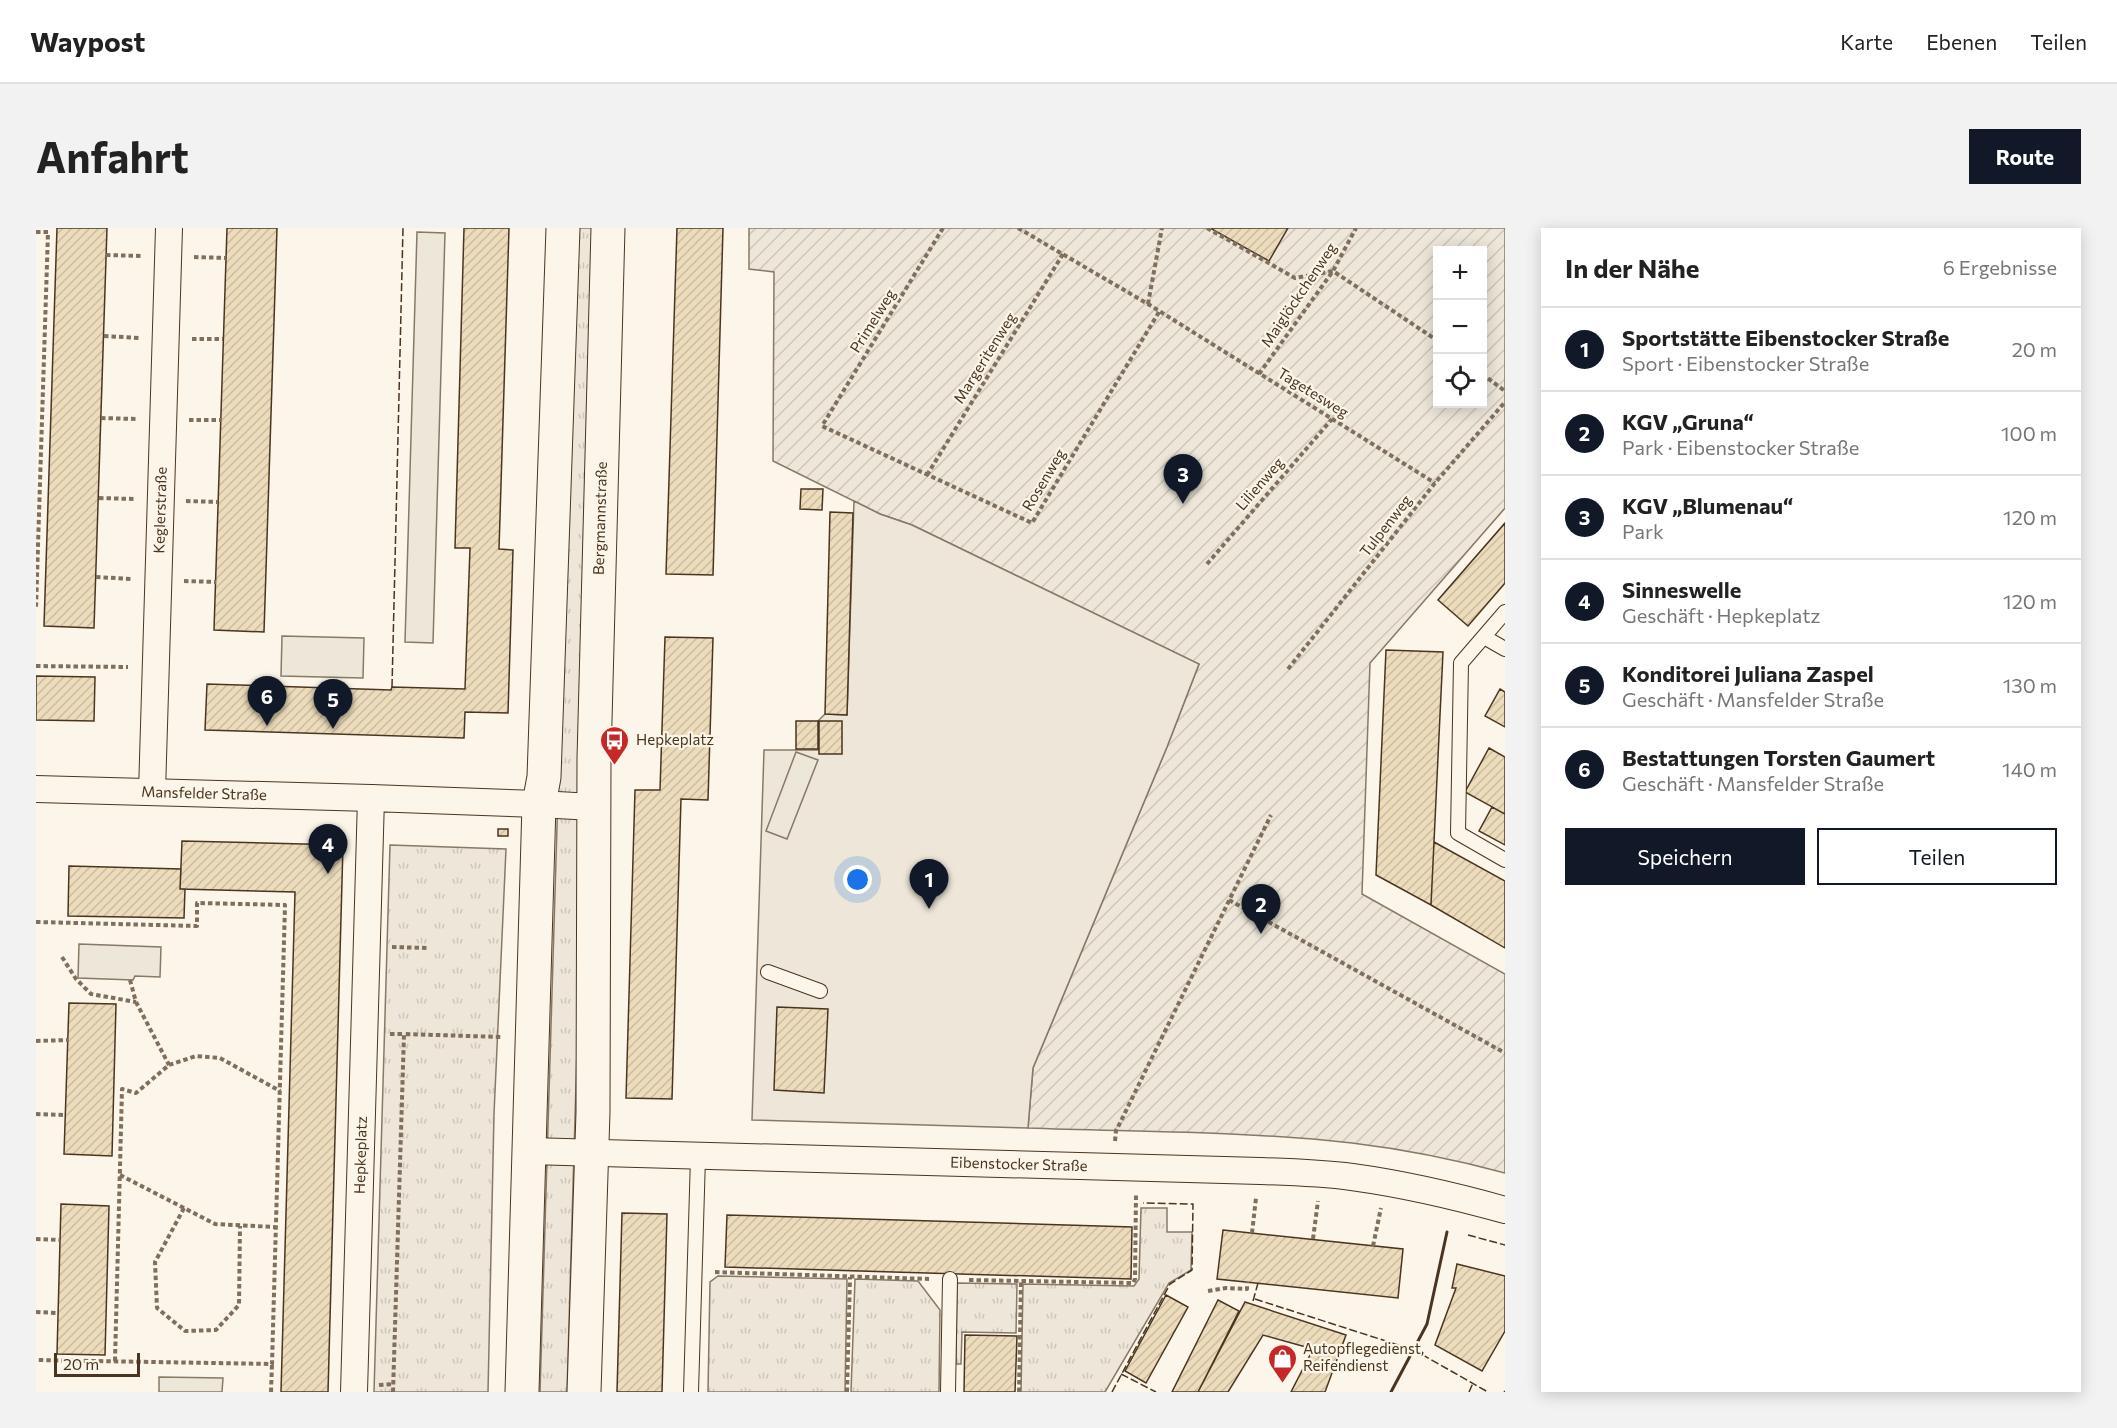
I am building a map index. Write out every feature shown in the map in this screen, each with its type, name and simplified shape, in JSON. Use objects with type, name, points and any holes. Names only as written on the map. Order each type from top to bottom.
[{"type":"street","name":"Keglerstraße","points":[[152,792],[169,228]]},
{"type":"street","points":[[522,1392],[539,804],[544,777],[563,228]]},
{"type":"street","name":"Bergmannstraße","points":[[593,807],[608,228]]},
{"type":"street","name":"Mansfelder Straße","points":[[36,789],[371,798]]},
{"type":"street","points":[[371,798],[593,807],[591,1153],[584,1392]]},
{"type":"street","name":"Hepkeplatz","points":[[354,1392],[371,798]]},
{"type":"street","name":"Eibenstocker Straße","points":[[529,1151],[1322,1174],[1387,1183],[1505,1210]]},
{"type":"lane","points":[[1505,612],[1461,663],[1458,833],[1505,860]]},
{"type":"lane","points":[[1484,637],[1505,649]]},
{"type":"lane","points":[[768,972],[820,991]]},
{"type":"lane","points":[[691,1392],[698,1156]]},
{"type":"lane","points":[[948,1392],[950,1280]]},
{"type":"path","name":"Primelweg","points":[[822,426],[943,228]]},
{"type":"path","name":"Tagetesweg","points":[[1018,228],[1148,304],[1435,483]]},
{"type":"path","points":[[1148,304],[1162,228]]},
{"type":"path","points":[[1207,228],[1296,278],[1333,271],[1433,338]]},
{"type":"path","name":"Maiglöckchenweg","points":[[1259,374],[1333,271],[1356,228]]},
{"type":"path","points":[[36,232],[48,232],[36,608]]},
{"type":"path","name":"Margeritenweg","points":[[927,475],[1063,254]]},
{"type":"path","points":[[106,255],[168,256]]},
{"type":"path","name":"Rosenweg","points":[[822,426],[1032,523],[1159,312]]},
{"type":"path","points":[[104,336],[165,339]]},
{"type":"path","points":[[1487,378],[1505,391]]},
{"type":"path","name":"Tulpenweg","points":[[1288,669],[1435,483],[1505,402]]},
{"type":"path","points":[[101,418],[163,420]]},
{"type":"path","name":"Lilienweg","points":[[1207,564],[1332,419]]},
{"type":"path","points":[[99,498],[161,500]]},
{"type":"path","points":[[96,577],[158,580]]},
{"type":"path","points":[[36,666],[156,668]]},
{"type":"path","points":[[1114,1168],[1116,1131],[1271,815]]},
{"type":"path","points":[[1229,900],[1505,1053]]},
{"type":"path","points":[[36,921],[197,926],[197,903],[285,905],[271,1392]]},
{"type":"path","points":[[367,946],[428,948]]},
{"type":"path","points":[[62,957],[76,979],[91,994],[135,1002]]},
{"type":"path","points":[[130,980],[135,1002],[169,1065]]},
{"type":"path","points":[[393,1392],[404,1034],[532,1038]]},
{"type":"path","points":[[36,1041],[68,1040]]},
{"type":"path","points":[[115,1361],[122,1089],[136,1092],[169,1065],[196,1056],[220,1058],[280,1091]]},
{"type":"path","points":[[36,1114],[66,1115]]},
{"type":"path","points":[[1252,1233],[1260,1171]]},
{"type":"path","points":[[1313,1239],[1322,1174]]},
{"type":"path","points":[[120,1175],[215,1224],[275,1227]]},
{"type":"path","points":[[1373,1246],[1387,1183]]},
{"type":"path","points":[[184,1208],[155,1262],[157,1308],[185,1331],[216,1330],[239,1305],[240,1226]]},
{"type":"path","points":[[36,1239],[60,1240]]},
{"type":"path","points":[[847,1392],[850,1277]]},
{"type":"path","points":[[1019,1392],[1021,1281]]},
{"type":"path","points":[[1208,1291],[1226,1287],[1247,1289],[1247,1282]]},
{"type":"path","points":[[36,1312],[58,1313]]},
{"type":"path","points":[[36,1360],[272,1364]]},
{"type":"green space","points":[[575,228],[601,228],[567,1392],[540,1392]]},
{"type":"green space","points":[[749,228],[1505,228],[1505,508],[1370,663],[1362,894],[1505,974],[1505,1173],[1410,1152],[1312,1139],[1231,1134],[1028,1128],[1033,1068],[1167,747],[1199,664],[912,525],[880,514],[773,461],[774,272],[749,269]]},
{"type":"green space","points":[[854,501],[880,514],[912,525],[1199,664],[1167,747],[1033,1068],[1028,1128],[752,1120],[764,750],[818,750],[818,721],[825,714],[847,715]]},
{"type":"green space","points":[[390,845],[506,849],[494,1114],[488,1392],[374,1392]]},
{"type":"green space","points":[[1141,1208],[1167,1208],[1167,1232],[1192,1232],[1191,1270],[1169,1283],[1105,1392],[1021,1392],[1023,1284],[1134,1286],[1139,1279]]},
{"type":"green space","points":[[718,1276],[847,1279],[845,1392],[708,1392],[710,1282]]},
{"type":"green space","points":[[855,1279],[918,1281],[940,1310],[939,1392],[851,1392]]},
{"type":"green space","points":[[957,1283],[1017,1284],[1016,1333],[962,1332],[961,1364],[956,1364]]},
{"type":"shaded area","points":[[417,232],[445,233],[433,643],[405,642]]},
{"type":"shaded area","points":[[282,636],[364,638],[363,678],[281,676]]},
{"type":"shaded area","points":[[796,752],[818,760],[787,839],[766,831]]},
{"type":"shaded area","points":[[79,944],[161,947],[160,977],[135,976],[133,980],[78,978]]},
{"type":"shaded area","points":[[159,1377],[223,1378],[222,1392],[159,1392]]},
{"type":"building","points":[[57,228],[107,228],[94,628],[44,626]]},
{"type":"building","points":[[227,228],[277,228],[264,632],[214,630]]},
{"type":"building","points":[[464,228],[509,228],[499,549],[513,550],[508,713],[465,712],[464,738],[205,730],[207,684],[391,690],[392,687],[465,689],[470,548],[455,548]]},
{"type":"building","points":[[677,228],[723,228],[713,575],[666,574]]},
{"type":"building","points":[[1210,228],[1288,228],[1269,261]]},
{"type":"building","points":[[801,489],[823,489],[822,510],[800,509]]},
{"type":"building","points":[[830,512],[853,513],[847,715],[825,714]]},
{"type":"building","points":[[1505,523],[1505,583],[1468,626],[1438,600]]},
{"type":"building","points":[[665,637],[713,638],[708,800],[681,799],[672,1099],[626,1098],[635,790],[660,790]]},
{"type":"building","points":[[1386,650],[1443,652],[1431,905],[1376,875]]},
{"type":"building","points":[[36,676],[95,677],[94,721],[36,720]]},
{"type":"building","points":[[1500,689],[1505,692],[1505,727],[1485,716]]},
{"type":"building","points":[[796,721],[818,721],[818,749],[796,749]]},
{"type":"building","points":[[819,721],[842,721],[842,754],[819,754]]},
{"type":"building","points":[[1489,748],[1505,757],[1505,814],[1465,792]]},
{"type":"building","points":[[1492,807],[1505,814],[1505,845],[1479,831]]},
{"type":"building","points":[[498,829],[508,829],[508,836],[498,836]]},
{"type":"building","points":[[182,841],[343,845],[328,1392],[281,1392],[295,892],[180,889]]},
{"type":"building","points":[[1434,842],[1505,881],[1505,948],[1431,905]]},
{"type":"building","points":[[69,866],[181,869],[180,889],[185,889],[184,918],[68,916]]},
{"type":"building","points":[[69,1003],[116,1004],[112,1156],[64,1154]]},
{"type":"building","points":[[777,1007],[828,1009],[824,1093],[774,1090]]},
{"type":"building","points":[[61,1204],[109,1206],[105,1355],[57,1354]]},
{"type":"building","points":[[622,1213],[667,1214],[662,1392],[617,1392]]},
{"type":"building","points":[[727,1215],[1132,1227],[1131,1279],[725,1267]]},
{"type":"building","points":[[1223,1230],[1403,1249],[1398,1298],[1217,1279]]},
{"type":"building","points":[[1457,1264],[1505,1276],[1505,1331],[1482,1371],[1435,1345],[1456,1288],[1452,1288]]},
{"type":"building","points":[[1166,1295],[1188,1307],[1146,1383],[1125,1371]]},
{"type":"building","points":[[1218,1300],[1239,1311],[1198,1392],[1172,1392]]},
{"type":"building","points":[[1245,1302],[1346,1335],[1325,1392],[1291,1392],[1313,1349],[1263,1335],[1228,1392],[1198,1392]]},
{"type":"building","points":[[965,1335],[1017,1336],[1015,1392],[964,1392]]},
{"type":"fence","points":[[392,687],[403,228]]},
{"type":"fence","points":[[1112,1392],[1170,1284],[1192,1270],[1193,1204],[1143,1203]]},
{"type":"fence","points":[[1468,1235],[1505,1245]]},
{"type":"fence","points":[[1253,1301],[1258,1283]]},
{"type":"fence","points":[[1255,1299],[1414,1350],[1488,1392]]},
{"type":"fence","points":[[1121,1374],[1156,1392]]},
{"type":"fence","points":[[1469,1392],[1473,1383]]},
{"type":"wall","points":[[1391,1392],[1427,1324],[1447,1232]]},
{"type":"place","name":"KGV „Blumenau“","points":[[1183,504]]},
{"type":"place","name":"Bestattungen Torsten Gaumert","points":[[267,726]]},
{"type":"place","name":"Konditorei Juliana Zaspel","points":[[333,729]]},
{"type":"place","name":"Hepkeplatz","points":[[615,766]]},
{"type":"place","name":"Sinneswelle","points":[[328,874]]},
{"type":"place","name":"Sportstätte Eibenstocker Straße","points":[[929,909]]},
{"type":"place","name":"KGV „Gruna“","points":[[1261,934]]},
{"type":"place","name":"Autopflegedienst, Reifendienst","points":[[1282,1384]]}]
